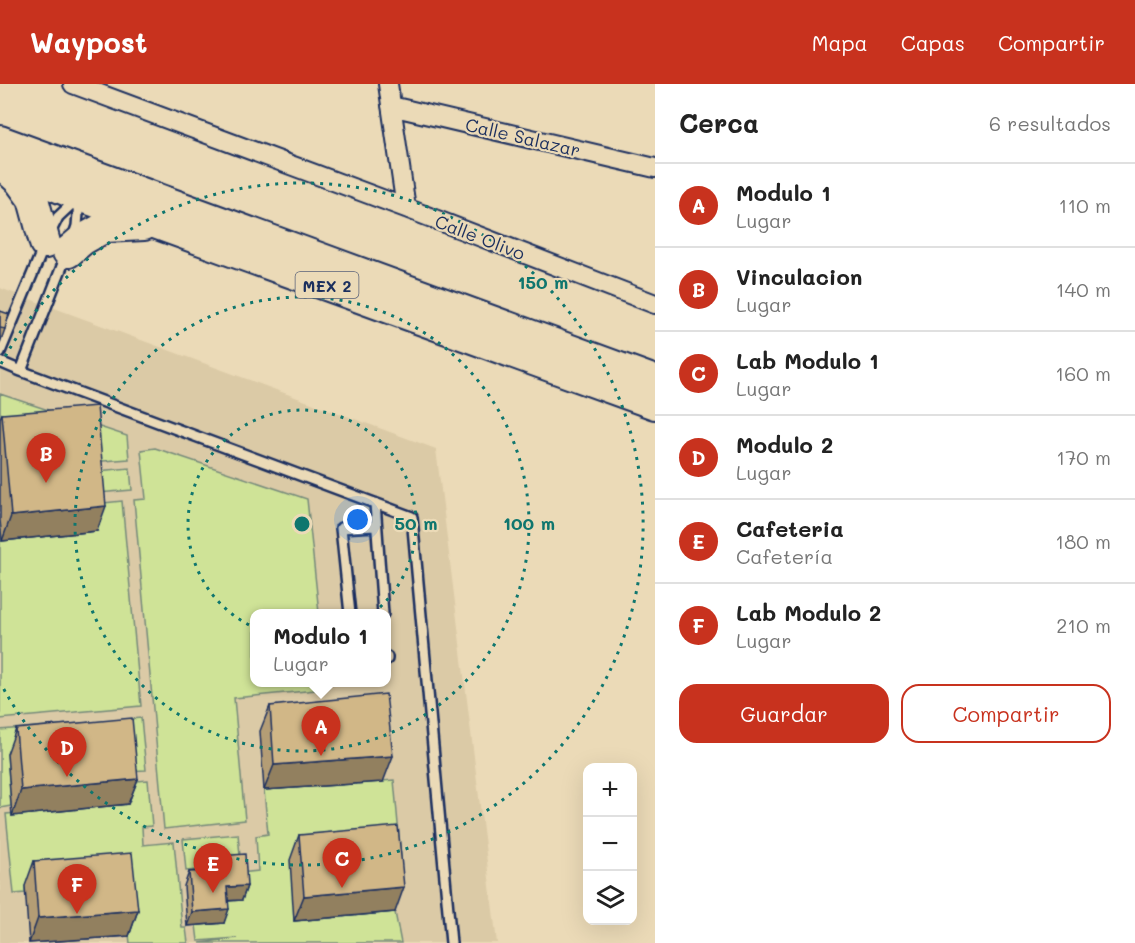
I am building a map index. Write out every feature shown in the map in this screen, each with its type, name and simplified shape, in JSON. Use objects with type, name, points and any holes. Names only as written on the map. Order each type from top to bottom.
[{"type":"highway","name":"MEX 2","points":[[0,155],[80,196],[655,404]]},
{"type":"highway","name":"MEX 2","points":[[0,155],[277,242],[655,381]]},
{"type":"highway","points":[[0,155],[33,199],[56,248],[81,240],[105,227],[159,224]]},
{"type":"highway","points":[[80,196],[102,196],[135,202],[277,242]]},
{"type":"street","name":"Calle Olivo","points":[[73,84],[655,304]]},
{"type":"street","points":[[388,84],[406,208]]},
{"type":"street","name":"Calle Salazar","points":[[391,106],[655,168]]},
{"type":"lane","points":[[21,371],[56,248],[58,217],[80,196]]},
{"type":"lane","points":[[0,352],[56,248],[77,226],[80,196]]},
{"type":"lane","points":[[0,362],[412,517],[452,943]]},
{"type":"lane","points":[[375,503],[383,609]]},
{"type":"lane","points":[[349,609],[341,528],[375,526]]},
{"type":"shaded area","points":[[0,288],[436,449],[497,943],[0,943]]},
{"type":"green space","points":[[0,394],[127,436],[129,459],[90,462],[0,439]]},
{"type":"green space","points":[[155,448],[307,499],[319,609],[250,609],[250,687],[326,687],[326,689],[234,698],[245,820],[164,829],[134,500],[146,499],[141,450]]},
{"type":"green space","points":[[130,468],[132,490],[98,493],[97,471]]},
{"type":"green space","points":[[122,501],[141,706],[0,719],[0,522],[2,541],[96,531],[94,504]]},
{"type":"green space","points":[[141,718],[146,770],[125,771],[7,754],[11,806],[0,808],[0,730]]},
{"type":"green space","points":[[148,780],[152,826],[142,827],[143,845],[174,842],[182,928],[186,928],[188,943],[130,943],[123,882],[25,886],[25,893],[14,894],[6,814],[128,804],[126,782]]},
{"type":"green space","points":[[394,780],[401,857],[295,921],[395,912],[401,943],[200,943],[237,938],[198,941],[196,925],[224,923],[222,901],[240,873],[258,871],[256,836],[268,834],[264,790]]},
{"type":"green space","points":[[238,834],[241,866],[186,871],[183,839]]},
{"type":"building","points":[[0,311],[9,314],[5,329],[0,328]]},
{"type":"building","points":[[97,406],[106,506],[11,516],[2,414]]},
{"type":"building","points":[[386,694],[393,756],[274,765],[270,706]]},
{"type":"building","points":[[132,718],[138,779],[21,790],[16,729]]},
{"type":"building","points":[[398,826],[404,887],[304,896],[299,835]]},
{"type":"building","points":[[132,853],[138,910],[38,918],[34,861]]},
{"type":"building","points":[[245,854],[247,886],[227,887],[229,909],[192,912],[189,872],[207,871],[206,857]]},
{"type":"place","name":"Vinculacion","points":[[46,483]]},
{"type":"place","name":"Modulo 1","points":[[321,756]]},
{"type":"place","name":"Modulo 2","points":[[67,777]]},
{"type":"place","name":"Lab Modulo 1","points":[[342,888]]},
{"type":"place","name":"Cafeteria","points":[[213,893]]},
{"type":"place","name":"Lab Modulo 2","points":[[77,914]]}]
